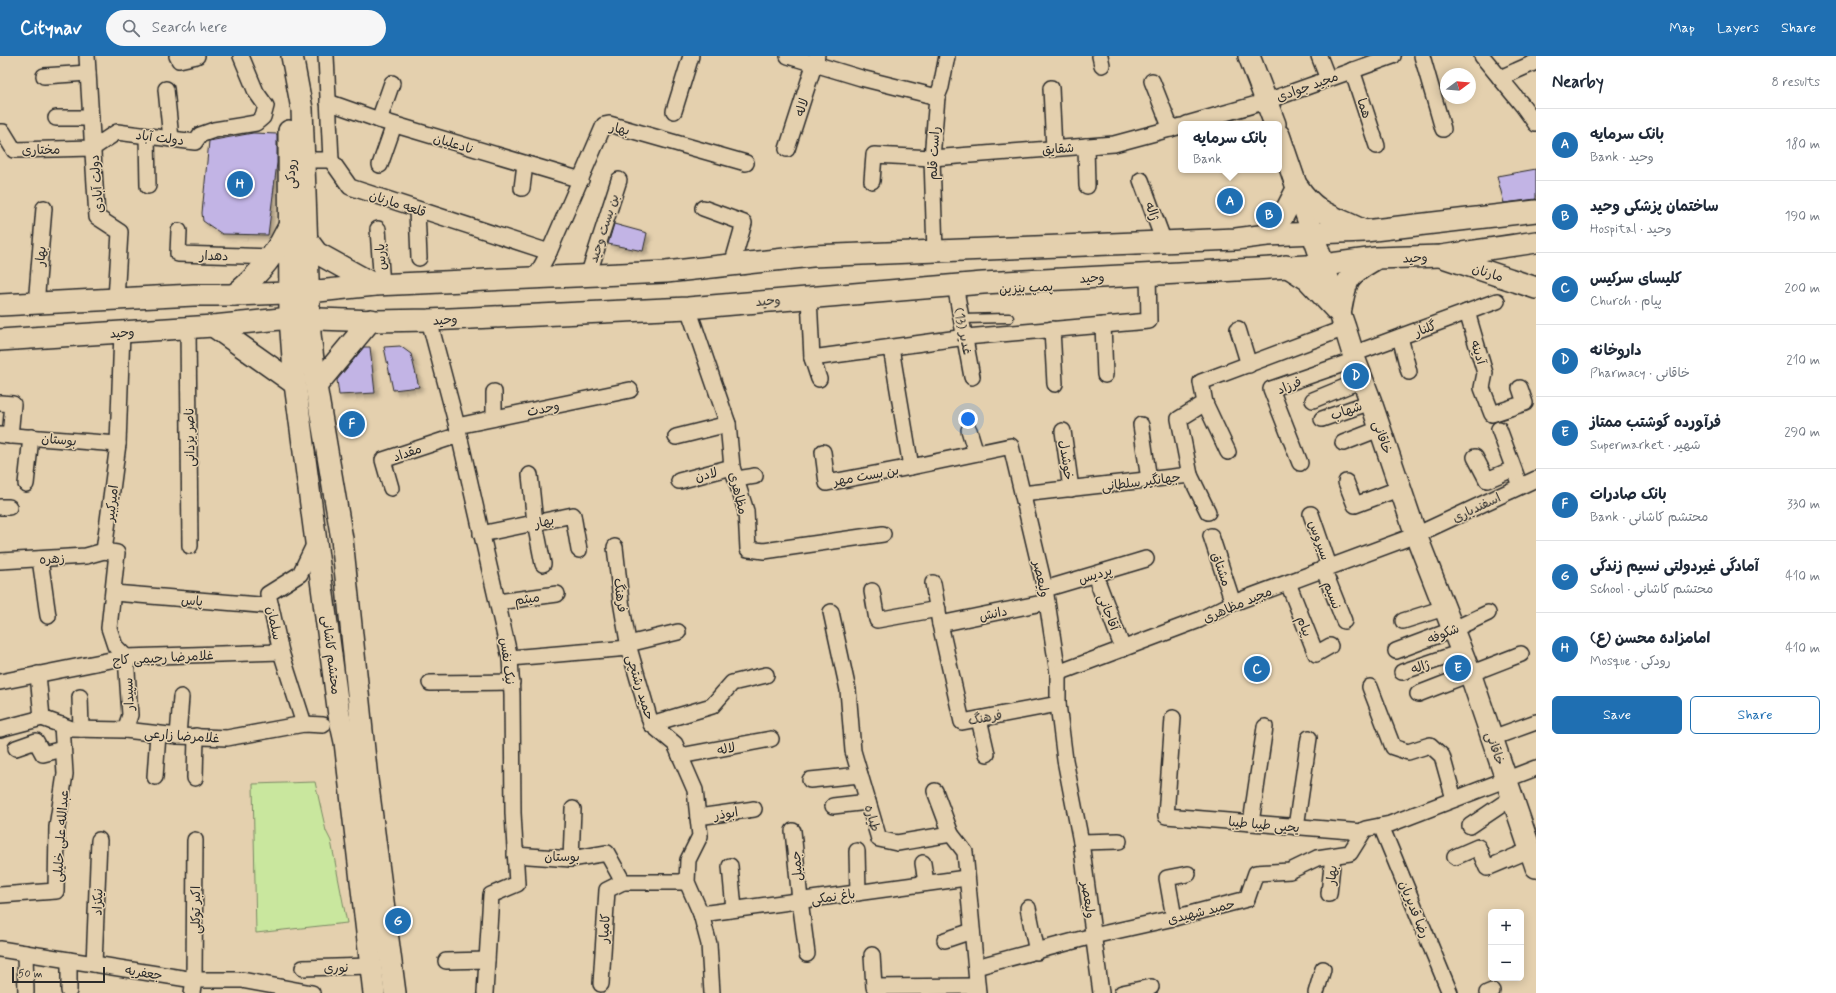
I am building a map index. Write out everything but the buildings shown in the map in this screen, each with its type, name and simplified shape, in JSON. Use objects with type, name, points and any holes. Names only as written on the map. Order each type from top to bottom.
[{"type":"main road","name":"رودکی","points":[[278,56],[289,112],[290,224],[299,292]]},
{"type":"main road","name":"رودکی","points":[[292,56],[302,109],[305,160],[304,198],[308,241],[299,292]]},
{"type":"main road","points":[[1249,56],[1274,121]]},
{"type":"main road","name":"خاقانی","points":[[1282,143],[1416,535],[1470,673],[1533,859]]},
{"type":"main road","points":[[1267,235],[1282,216],[1298,187],[1308,201],[1323,213],[1367,230]]},
{"type":"main road","points":[[0,305],[36,305],[194,295],[234,296],[379,285],[666,272],[812,256],[1236,239],[1267,235],[1313,234],[1367,230],[1536,212]]},
{"type":"main road","points":[[234,296],[251,282],[273,257],[290,224]]},
{"type":"main road","points":[[1343,321],[1347,281],[1353,272],[1376,258],[1367,246],[1367,230]]},
{"type":"main road","points":[[1236,239],[1240,249],[1241,260],[1237,270]]},
{"type":"main road","points":[[308,241],[317,253],[379,285]]},
{"type":"main road","name":"وحید","points":[[0,340],[201,327],[300,318],[374,321],[429,320],[688,308],[976,283],[1237,270],[1323,265],[1376,258],[1441,256],[1536,242]]},
{"type":"main road","name":"مارنان","points":[[1441,256],[1536,288]]},
{"type":"main road","points":[[1286,266],[1308,280],[1343,321]]},
{"type":"main road","points":[[316,386],[374,321],[369,314],[367,303],[371,294],[379,285]]},
{"type":"main road","points":[[299,292],[300,318]]},
{"type":"main road","points":[[194,295],[201,310],[201,327],[295,384]]},
{"type":"main road","name":"محتشم کاشانی","points":[[300,318],[295,384],[322,579],[331,720],[345,742],[374,993]]},
{"type":"main road","name":"محتشم کاشانی","points":[[300,318],[316,386],[342,539],[367,779],[395,993]]},
{"type":"main road","points":[[322,579],[327,571],[332,569],[341,571],[346,580]]},
{"type":"street","name":"دولت آبادی","points":[[87,56],[97,217],[120,232],[116,300]]},
{"type":"street","points":[[177,56],[179,60],[197,56]]},
{"type":"street","name":"دولت آباد","points":[[93,148],[117,132],[195,142],[200,135],[214,130],[256,123],[263,117],[266,106],[256,92],[241,56]]},
{"type":"street","points":[[305,160],[331,160],[326,56]]},
{"type":"street","points":[[674,111],[691,56]]},
{"type":"street","points":[[788,56],[815,60],[861,78],[937,97]]},
{"type":"street","name":"راست قلم","points":[[935,252],[932,158],[937,97],[941,87],[947,56]]},
{"type":"street","points":[[1320,56],[1328,79]]},
{"type":"street","name":"مجید جوادی","points":[[1267,101],[1393,56]]},
{"type":"street","points":[[1422,56],[1443,129]]},
{"type":"street","points":[[1482,56],[1536,124]]},
{"type":"street","name":"لاله","points":[[787,149],[815,60]]},
{"type":"street","points":[[1500,78],[1536,62]]},
{"type":"street","name":"هما","points":[[1352,70],[1377,146]]},
{"type":"street","points":[[44,76],[88,73]]},
{"type":"street","points":[[1152,81],[1176,127]]},
{"type":"street","points":[[379,120],[392,83]]},
{"type":"street","points":[[1051,88],[1054,148]]},
{"type":"street","points":[[166,89],[172,139]]},
{"type":"street","points":[[1197,121],[1267,101]]},
{"type":"street","name":"نادعلیان","points":[[328,102],[394,125],[581,180]]},
{"type":"street","points":[[56,118],[91,118]]},
{"type":"street","name":"بهار","points":[[550,252],[581,180],[601,128],[604,125],[609,124],[746,163]]},
{"type":"street","points":[[380,165],[394,125]]},
{"type":"street","name":"شقایق","points":[[872,181],[874,155],[932,158],[1114,144],[1176,127]]},
{"type":"street","name":"مختاری","points":[[0,132],[3,132],[14,150],[93,148]]},
{"type":"street","points":[[147,136],[148,186]]},
{"type":"street","points":[[1086,146],[1087,186]]},
{"type":"street","name":"قلعه مارنان","points":[[331,160],[350,187],[550,252]]},
{"type":"street","points":[[522,188],[525,164]]},
{"type":"street","name":"بن بست وحید","points":[[588,276],[619,180]]},
{"type":"street","name":"ژاله","points":[[1141,180],[1164,242]]},
{"type":"street","name":"بهار","points":[[36,305],[44,208]]},
{"type":"street","points":[[703,208],[744,222],[732,265]]},
{"type":"street","points":[[417,210],[419,258]]},
{"type":"street","name":"پارس","points":[[378,229],[379,285]]},
{"type":"street","name":"دهدار","points":[[179,231],[178,254],[273,257]]},
{"type":"street","points":[[536,278],[550,252]]},
{"type":"street","points":[[812,358],[966,337],[1149,321],[1148,274]]},
{"type":"street","name":"غدیر (13)","points":[[955,285],[966,337],[972,377]]},
{"type":"street","points":[[809,297],[812,358],[819,379]]},
{"type":"street","name":"گلنار","points":[[1354,357],[1400,337],[1497,301]]},
{"type":"street","name":"مظاهری","points":[[688,308],[728,424],[735,473],[746,510],[748,549],[764,551],[884,534]]},
{"type":"street","name":"آدینه","points":[[1467,312],[1485,373],[1482,388],[1492,414],[1525,403],[1520,388]]},
{"type":"street","name":"نیک نفس","points":[[429,320],[458,430],[498,602],[510,658],[512,682],[513,813],[517,884],[491,895],[485,993]]},
{"type":"street","points":[[1228,452],[1205,403],[1201,382],[1249,365],[1343,321]]},
{"type":"street","points":[[1103,325],[1105,375]]},
{"type":"street","name":"ناصر یزدانی","points":[[190,546],[201,327]]},
{"type":"street","points":[[1052,329],[1056,384]]},
{"type":"street","points":[[1238,329],[1249,365]]},
{"type":"street","name":"امیرکبیر","points":[[104,551],[118,444],[122,332]]},
{"type":"street","points":[[1400,337],[1409,372]]},
{"type":"street","points":[[890,348],[911,467]]},
{"type":"street","name":"فرزاد","points":[[1300,463],[1272,390],[1354,357]]},
{"type":"street","points":[[1313,400],[1362,380]]},
{"type":"street","name":"وحدت","points":[[458,430],[494,418],[630,390]]},
{"type":"street","points":[[494,392],[494,418]]},
{"type":"street","name":"شهاب","points":[[1322,419],[1371,402]]},
{"type":"street","points":[[0,403],[13,404],[5,435]]},
{"type":"street","name":"جهانگیر سلطانی","points":[[1022,494],[1190,475],[1179,419],[1205,403]]},
{"type":"street","points":[[676,437],[728,424]]},
{"type":"street","points":[[1141,425],[1149,480]]},
{"type":"street","points":[[1343,443],[1379,428]]},
{"type":"street","points":[[1499,429],[1520,486]]},
{"type":"street","name":"مقداد","points":[[391,488],[383,460],[458,430]]},
{"type":"street","points":[[969,430],[976,453]]},
{"type":"street","name":"خوشدل","points":[[1063,431],[1071,489]]},
{"type":"street","name":"بوستان","points":[[5,435],[118,444]]},
{"type":"street","points":[[26,484],[31,437]]},
{"type":"street","name":"ولیعصر","points":[[911,467],[1011,446],[1046,596],[1058,673],[1058,704],[1065,760],[1081,842],[1101,993]]},
{"type":"street","name":"بن بست مهر","points":[[823,452],[827,483],[911,467]]},
{"type":"street","points":[[1475,457],[1487,480],[1513,468]]},
{"type":"street","name":"لادن","points":[[679,480],[735,473],[755,476]]},
{"type":"street","points":[[530,474],[535,523],[543,564]]},
{"type":"street","points":[[1190,475],[1208,512]]},
{"type":"street","name":"اسفندیاری","points":[[1416,535],[1536,479]]},
{"type":"street","points":[[1346,482],[1356,505],[1401,488]]},
{"type":"street","name":"سیروس","points":[[1311,514],[1326,567]]},
{"type":"street","name":"بهار","points":[[481,534],[573,515],[579,550]]},
{"type":"street","name":"مجید مظاهری","points":[[1058,673],[1199,620],[1234,602],[1416,535]]},
{"type":"street","name":"مشتاق","points":[[1211,536],[1234,602]]},
{"type":"street","name":"سلمان","points":[[304,724],[281,652],[268,594],[300,574],[317,540]]},
{"type":"street","name":"فرهنگ","points":[[615,547],[629,646]]},
{"type":"street","points":[[104,551],[117,553],[114,593],[109,628],[115,646],[126,657]]},
{"type":"street","name":"زهره","points":[[0,560],[86,556],[104,551]]},
{"type":"street","points":[[40,558],[48,616]]},
{"type":"street","name":"پردیس","points":[[1046,596],[1095,575],[1146,559]]},
{"type":"street","name":"نسیم","points":[[1326,567],[1344,621]]},
{"type":"street","name":"آقاجانی","points":[[1095,575],[1123,648]]},
{"type":"street","points":[[933,583],[940,624]]},
{"type":"street","name":"پیام","points":[[1288,583],[1316,654],[1330,646]]},
{"type":"street","points":[[872,591],[877,620],[938,609]]},
{"type":"street","name":"پاس","points":[[114,593],[271,606]]},
{"type":"street","name":"میثم","points":[[498,602],[557,594]]},
{"type":"street","name":"دانش","points":[[940,624],[1046,596]]},
{"type":"street","points":[[1403,621],[1444,608]]},
{"type":"street","name":"طیاره","points":[[831,612],[848,690],[853,750],[879,839],[897,843],[951,834]]},
{"type":"street","name":"شکوفه","points":[[1396,650],[1452,630],[1488,613]]},
{"type":"street","name":"فرهنگ","points":[[940,624],[962,722],[1058,704]]},
{"type":"street","points":[[629,646],[678,632]]},
{"type":"street","name":"حمید رشتچی","points":[[510,658],[629,646],[651,724],[675,744],[695,790],[700,836],[688,860],[687,882],[701,914],[709,944],[712,993]]},
{"type":"street","name":"غلامرضا رحیمی کاج","points":[[0,682],[126,657],[281,652]]},
{"type":"street","name":"ژاله","points":[[1402,672],[1461,652]]},
{"type":"street","points":[[1418,694],[1521,654]]},
{"type":"street","name":"سپیدار","points":[[125,730],[130,715],[126,657]]},
{"type":"street","points":[[0,729],[42,718],[38,674]]},
{"type":"street","points":[[651,724],[712,706],[732,683],[766,675]]},
{"type":"street","points":[[430,683],[512,682]]},
{"type":"street","points":[[1370,688],[1393,747],[1408,752],[1430,745],[1442,756],[1454,799]]},
{"type":"street","points":[[80,697],[81,729]]},
{"type":"street","points":[[178,736],[181,697]]},
{"type":"street","name":"غلامرضا زارعی","points":[[42,718],[72,729],[125,730],[178,736],[227,738],[331,720]]},
{"type":"street","points":[[979,718],[987,754]]},
{"type":"street","name":"یحیی طیبا طیبا","points":[[1173,718],[1166,816],[1363,832]]},
{"type":"street","points":[[1492,738],[1536,722]]},
{"type":"street","name":"عبدالله علی خلیلی","points":[[0,895],[56,891],[58,827],[65,774],[62,725]]},
{"type":"street","points":[[1251,823],[1265,727]]},
{"type":"street","points":[[155,777],[158,734]]},
{"type":"street","points":[[195,778],[196,736]]},
{"type":"street","points":[[1296,827],[1309,738]]},
{"type":"street","name":"لاله","points":[[680,756],[771,739]]},
{"type":"street","points":[[16,748],[36,741],[43,754],[63,750]]},
{"type":"street","points":[[1470,826],[1510,788],[1536,768]]},
{"type":"street","points":[[810,780],[860,775]]},
{"type":"street","points":[[1363,832],[1365,829],[1390,824],[1454,799],[1510,788]]},
{"type":"street","points":[[872,954],[874,987],[901,990],[978,990],[966,878],[965,852],[951,834],[935,791]]},
{"type":"street","points":[[833,806],[868,802]]},
{"type":"street","points":[[571,859],[573,809]]},
{"type":"street","name":"ابوذر","points":[[698,817],[754,809]]},
{"type":"street","name":"رضا قدیریان","points":[[1381,826],[1450,993]]},
{"type":"street","name":"جمیل","points":[[793,831],[807,954]]},
{"type":"street","name":"حمید شهیدی","points":[[976,967],[1093,936],[1174,918],[1247,899],[1256,873],[1290,871],[1317,858],[1350,854],[1363,832]]},
{"type":"street","name":"نیکزاد","points":[[94,964],[99,840]]},
{"type":"street","name":"اکبر توکلی","points":[[193,986],[195,840]]},
{"type":"street","points":[[1081,842],[1119,841]]},
{"type":"street","points":[[1455,857],[1478,847],[1487,868],[1533,859]]},
{"type":"street","points":[[857,851],[858,892]]},
{"type":"street","name":"بوستان","points":[[515,855],[571,859],[606,853],[623,882]]},
{"type":"street","name":"بهار","points":[[1329,894],[1333,856]]},
{"type":"street","points":[[923,862],[926,883]]},
{"type":"street","points":[[730,866],[734,910]]},
{"type":"street","points":[[1174,918],[1167,878],[1188,874]]},
{"type":"street","name":"باغ نمکی","points":[[701,914],[966,878]]},
{"type":"street","points":[[623,882],[687,882]]},
{"type":"street","name":"کامیار","points":[[601,984],[606,890],[623,882]]},
{"type":"street","points":[[1028,908],[1037,952]]},
{"type":"street","points":[[945,940],[972,931]]},
{"type":"street","name":"جعفریه","points":[[0,950],[94,964],[193,986],[242,980],[264,989],[312,993]]},
{"type":"street","points":[[25,953],[26,993]]},
{"type":"street","points":[[69,990],[70,960]]},
{"type":"street","points":[[446,961],[487,960]]},
{"type":"street","name":"نوری","points":[[303,968],[370,966]]},
{"type":"street","points":[[1316,993],[1323,969]]},
{"type":"street","points":[[1122,993],[1151,987]]},
{"type":"lane","points":[[962,319],[1009,318]]},
{"type":"green space","points":[[315,782],[326,831],[331,841],[347,923],[256,933],[253,784]]},
{"type":"place","name":"امامزاده محسن (ع)","points":[[240,184]]},
{"type":"place","name":"بانک سرمایه","points":[[1230,201]]},
{"type":"place","name":"ساختمان پزشکی وحید","points":[[1269,215]]},
{"type":"place","name":"داروخانه","points":[[1356,376]]},
{"type":"place","name":"بانک صادرات","points":[[352,424]]},
{"type":"place","name":"فرآورده گوشتب ممتاز","points":[[1458,668]]},
{"type":"place","name":"کلیسای سرکیس","points":[[1257,669]]},
{"type":"place","name":"آمادگی غیردولتی نسیم زندگی","points":[[398,921]]}]
